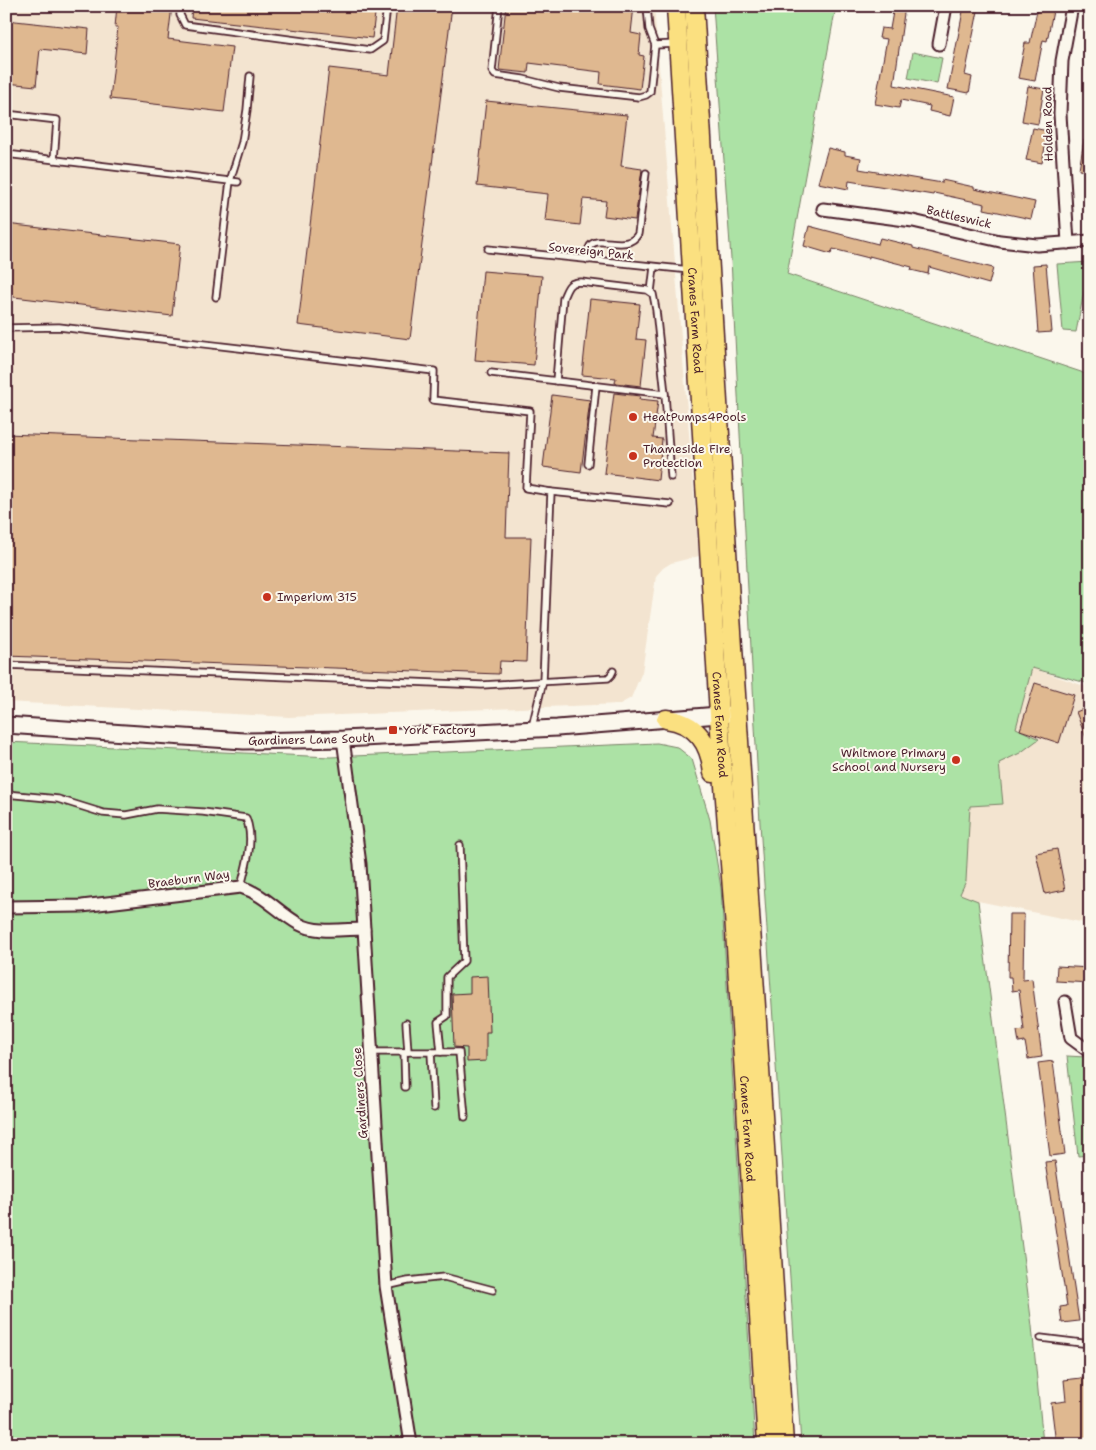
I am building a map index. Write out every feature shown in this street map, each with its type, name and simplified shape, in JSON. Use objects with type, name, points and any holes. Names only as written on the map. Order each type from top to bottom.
[{"type":"main road","name":"Cranes Farm Road","points":[[676,6],[714,641],[731,864],[766,1444]]},
{"type":"main road","name":"Cranes Farm Road","points":[[694,6],[732,640],[784,1444]]},
{"type":"main road","points":[[666,719],[685,724],[694,729],[708,749],[731,864]]},
{"type":"street","points":[[939,44],[946,6]]},
{"type":"street","name":"Holden Road","points":[[1068,243],[1060,114],[1062,62],[1072,6]]},
{"type":"street","name":"Battleswick","points":[[822,208],[913,221],[1000,241],[1037,245],[1090,241]]},
{"type":"street","name":"Gardiners Lane South","points":[[6,725],[244,740],[343,740],[737,714]]},
{"type":"street","name":"Gardiners Close","points":[[343,740],[360,864],[386,1286],[411,1444]]},
{"type":"street","name":"Braeburn Way","points":[[6,907],[82,906],[240,887],[250,890],[300,924],[315,929],[364,929]]},
{"type":"street","points":[[1065,1002],[1071,1038],[1090,1052]]},
{"type":"lane","points":[[180,6],[180,15],[185,25],[370,50],[383,42],[387,6]]},
{"type":"lane","points":[[499,6],[492,71],[495,75],[523,79],[559,88],[639,98],[650,92],[655,45],[649,29],[647,6]]},
{"type":"lane","points":[[655,45],[678,44]]},
{"type":"lane","points":[[216,297],[230,181],[242,142],[250,76]]},
{"type":"lane","points":[[6,114],[57,120],[54,160]]},
{"type":"lane","points":[[6,154],[238,182]]},
{"type":"lane","points":[[588,260],[589,249],[595,243],[619,244],[630,243],[635,240],[638,234],[646,173]]},
{"type":"lane","name":"Sovereign Park","points":[[488,249],[654,268],[692,270]]},
{"type":"lane","points":[[654,268],[651,292],[656,310],[671,477]]},
{"type":"lane","points":[[556,381],[563,298],[569,285],[573,282],[581,282],[651,292]]},
{"type":"lane","points":[[6,328],[59,327],[434,371],[433,400],[530,411],[526,488],[670,504]]},
{"type":"lane","points":[[491,373],[665,394]]},
{"type":"lane","points":[[588,464],[596,386]]},
{"type":"lane","points":[[531,729],[543,681],[551,492]]},
{"type":"lane","points":[[6,665],[482,685],[608,678],[613,671]]},
{"type":"lane","points":[[6,794],[58,799],[103,813],[119,815],[157,809],[203,812],[246,818],[250,829],[250,846],[240,887]]},
{"type":"lane","points":[[441,1052],[438,1022],[447,1016],[447,978],[464,961],[460,845]]},
{"type":"lane","points":[[405,1087],[406,1023]]},
{"type":"lane","points":[[372,1052],[459,1052],[466,1117]]},
{"type":"lane","points":[[431,1052],[434,1108]]},
{"type":"lane","points":[[386,1286],[408,1281],[444,1277],[493,1290]]},
{"type":"lane","points":[[1041,1338],[1090,1344]]},
{"type":"shaded area","points":[[6,6],[654,6],[699,556],[671,563],[656,576],[642,672],[631,698],[620,704],[289,717],[6,702]]},
{"type":"shaded area","name":"Whitmore Primary School and Nursery","points":[[868,624],[1032,668],[1090,688],[1090,924],[958,898]]},
{"type":"green space","points":[[713,6],[836,6],[787,274],[1081,372],[1090,377],[1090,684],[1032,668],[1016,728],[1039,739],[1020,753],[999,763],[1003,804],[970,806],[966,881],[960,894],[978,901],[1032,1326],[1043,1444],[801,1444],[760,823],[731,259]]},
{"type":"green space","points":[[913,52],[942,58],[937,84],[908,78]]},
{"type":"green space","points":[[1090,262],[1076,332],[1063,331],[1057,264]]},
{"type":"green space","points":[[6,742],[330,757],[657,743],[677,747],[692,759],[710,820],[721,888],[755,1444],[6,1444]]},
{"type":"green space","points":[[1067,1056],[1086,1057],[1090,1087],[1090,1155],[1078,1156]]},
{"type":"building","points":[[117,6],[172,6],[168,39],[232,47],[224,112],[110,99],[118,27],[115,27]]},
{"type":"building","points":[[192,6],[376,6],[372,38],[191,18]]},
{"type":"building","points":[[397,6],[452,6],[410,339],[298,325],[329,68],[389,75]]},
{"type":"building","points":[[506,6],[634,6],[631,33],[641,35],[639,55],[644,56],[640,89],[600,84],[601,72],[529,63],[528,73],[499,70]]},
{"type":"building","points":[[894,6],[905,6],[894,85],[954,97],[950,116],[929,111],[930,106],[901,100],[899,108],[875,104],[887,39],[879,38],[881,28],[890,29]]},
{"type":"building","points":[[964,6],[979,6],[965,75],[972,77],[969,93],[948,89]]},
{"type":"building","points":[[1038,6],[1054,6],[1047,41],[1043,40],[1035,81],[1018,78],[1025,43],[1030,43]]},
{"type":"building","points":[[6,20],[89,29],[87,54],[40,49],[36,86],[6,83]]},
{"type":"building","points":[[1028,86],[1044,89],[1038,124],[1022,121]]},
{"type":"building","points":[[486,101],[627,115],[621,166],[642,169],[635,220],[604,216],[606,201],[583,199],[580,225],[545,221],[548,194],[477,186]]},
{"type":"building","points":[[1033,128],[1048,131],[1042,163],[1026,160]]},
{"type":"building","points":[[1084,140],[1090,141],[1090,172],[1079,170]]},
{"type":"building","points":[[828,148],[845,152],[845,155],[861,158],[859,169],[942,183],[942,180],[1035,202],[1031,219],[984,209],[985,204],[934,193],[933,195],[849,181],[848,189],[818,183]]},
{"type":"building","points":[[6,224],[180,244],[172,316],[6,296]]},
{"type":"building","points":[[809,226],[878,244],[880,238],[993,268],[989,284],[929,267],[928,274],[911,270],[912,267],[869,256],[869,258],[833,249],[831,254],[804,246]]},
{"type":"building","points":[[1046,264],[1052,332],[1038,333],[1033,265]]},
{"type":"building","points":[[483,271],[542,276],[534,365],[475,360]]},
{"type":"building","points":[[590,299],[640,304],[636,339],[646,340],[641,386],[615,383],[616,378],[582,375]]},
{"type":"building","points":[[614,393],[640,396],[639,399],[658,401],[653,438],[662,439],[658,480],[604,473]]},
{"type":"building","points":[[552,395],[590,400],[581,472],[543,467]]},
{"type":"building","name":"Imperium 315","points":[[6,434],[509,453],[506,537],[531,537],[526,662],[500,661],[499,674],[6,656]]},
{"type":"building","points":[[1035,683],[1074,695],[1059,743],[1020,730]]},
{"type":"building","points":[[1090,706],[1090,746],[1089,746],[1076,712]]},
{"type":"building","points":[[1057,849],[1065,890],[1045,894],[1036,853]]},
{"type":"building","points":[[1009,914],[1024,914],[1023,980],[1032,979],[1042,1057],[1028,1059],[1025,1042],[1019,1043],[1017,1031],[1024,1030],[1019,990],[1012,991],[1011,977],[1008,977]]},
{"type":"building","points":[[1057,966],[1090,968],[1090,983],[1056,981]]},
{"type":"building","points":[[488,976],[490,1032],[486,1032],[486,1061],[467,1062],[467,1048],[454,1047],[452,994],[470,993],[470,977]]},
{"type":"building","points":[[1053,1061],[1065,1154],[1050,1156],[1038,1063]]},
{"type":"building","points":[[1055,1161],[1079,1321],[1062,1323],[1060,1307],[1067,1306],[1045,1162]]},
{"type":"building","points":[[1090,1377],[1090,1444],[1056,1444],[1051,1403],[1066,1401],[1064,1380]]},
{"type":"place","name":"HeatPumps4Pools","points":[[633,417]]},
{"type":"place","name":"Thameside Fire Protection","points":[[633,456]]},
{"type":"place","name":"Imperium 315","points":[[267,597]]},
{"type":"place","name":"York Factory","points":[[393,730]]},
{"type":"place","name":"Whitmore Primary School and Nursery","points":[[956,760]]}]
